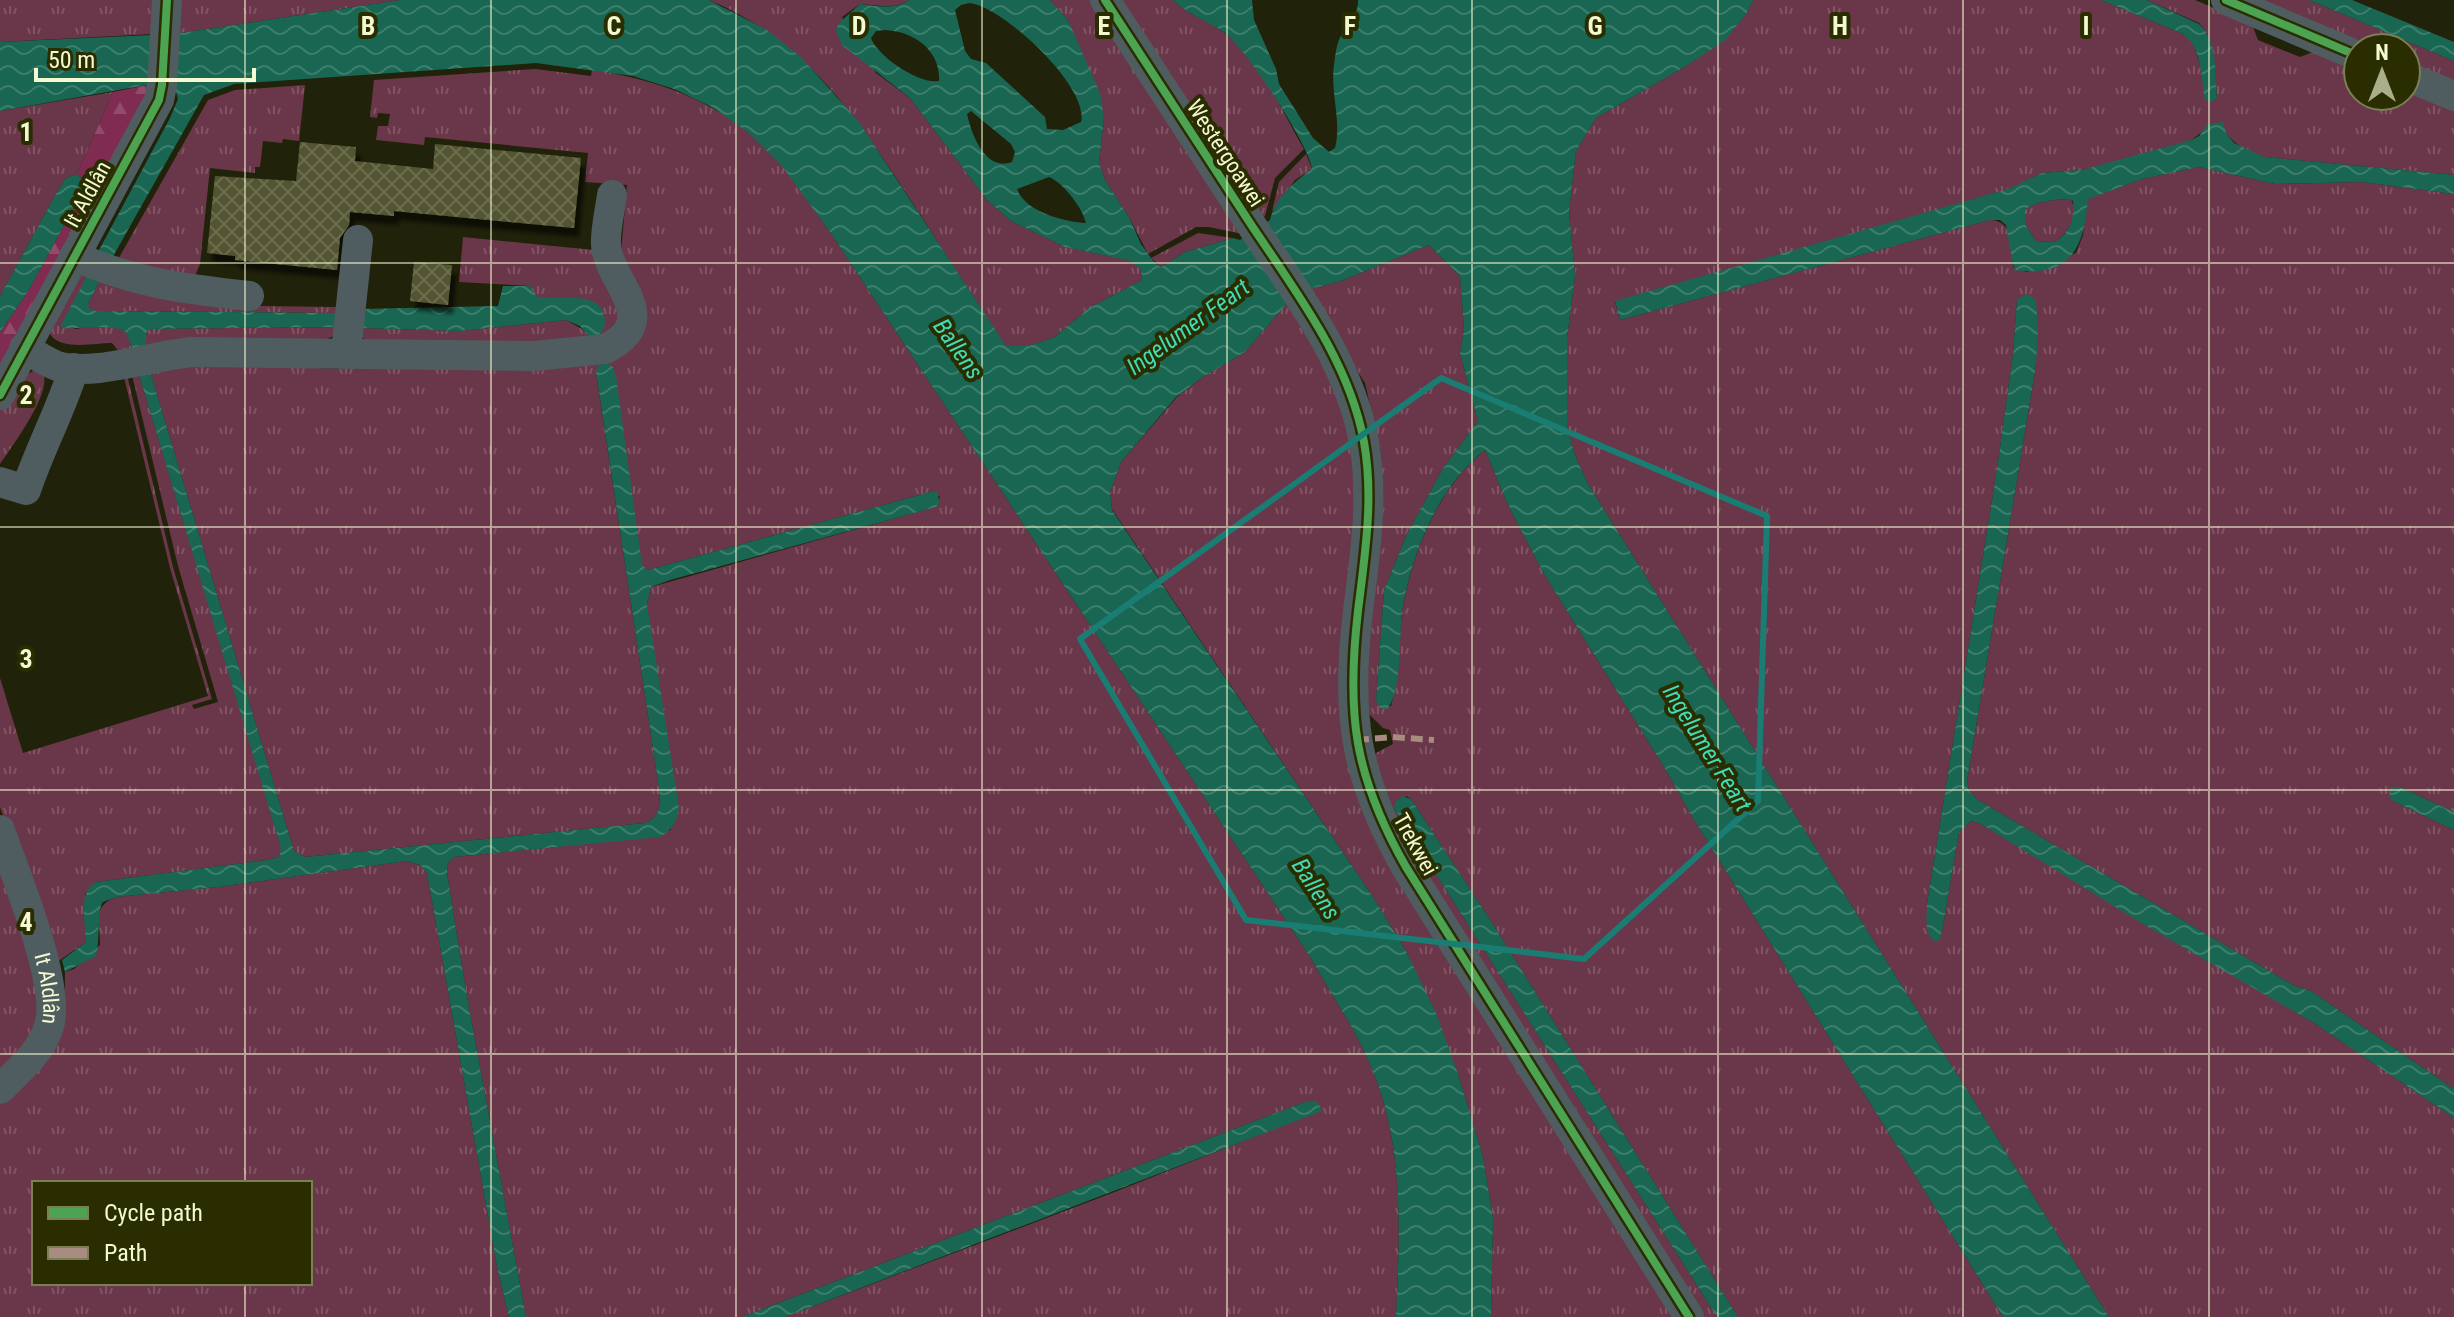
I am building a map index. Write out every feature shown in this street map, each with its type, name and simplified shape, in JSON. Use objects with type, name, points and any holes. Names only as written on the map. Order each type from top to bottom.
[{"type":"street","name":"It Aldlân","points":[[0,395],[152,115],[162,85],[167,0]]},
{"type":"street","name":"Westergoawei","points":[[1105,0],[1318,326]]},
{"type":"street","points":[[2226,0],[2342,49]]},
{"type":"street","points":[[2422,83],[2454,96]]},
{"type":"street","points":[[24,348],[57,366],[74,368],[112,366],[167,354],[193,352],[534,356],[595,351],[614,344],[627,330],[632,307],[629,295],[609,261],[606,245],[612,195]]},
{"type":"street","points":[[346,352],[358,240]]},
{"type":"street","points":[[74,256],[122,275],[156,284],[249,296]]},
{"type":"street","name":"Trekwei","points":[[1318,326],[1358,415],[1368,474],[1368,533],[1353,683],[1357,740],[1364,777],[1375,807],[1406,867],[1689,1317]]},
{"type":"street","points":[[0,482],[26,490],[74,368]]},
{"type":"street","name":"It Aldlân","points":[[0,830],[49,976],[52,1014],[41,1045],[0,1089]]},
{"type":"highlighted area","points":[[1441,378],[1767,516],[1758,801],[1584,959],[1246,920],[1080,639]]},
{"type":"green space","points":[[0,0],[157,0],[153,34],[0,42]]},
{"type":"green space","points":[[181,0],[400,0],[174,34]]},
{"type":"green space","points":[[709,0],[909,0],[892,6],[860,4],[842,17],[876,73],[910,98],[987,200],[1011,221],[1065,247],[1132,261],[1141,270],[1142,280],[1089,308],[1055,337],[1028,346],[1006,347],[874,145],[829,87],[776,38],[745,17]]},
{"type":"green space","points":[[1050,0],[1094,0],[1243,230],[1238,233],[1196,227],[1148,254],[1105,180],[1099,163],[1104,118],[1068,20]]},
{"type":"green space","points":[[1116,0],[1173,0],[1226,34],[1250,58],[1304,149],[1275,178],[1265,216],[1260,219]]},
{"type":"green space","points":[[1753,0],[2101,0],[2192,40],[2212,102],[2217,98],[2215,69],[2205,30],[2199,23],[2147,0],[2195,0],[2252,24],[2258,40],[2300,57],[2316,51],[2342,62],[2342,112],[2422,112],[2422,97],[2454,110],[2454,175],[2264,157],[2243,148],[2226,133],[2205,130],[2191,140],[2133,158],[2082,170],[2042,173],[2009,189],[1615,302],[1620,320],[1990,220],[2004,225],[2008,230],[2013,268],[2027,272],[2076,253],[2083,235],[2087,199],[2142,179],[2199,167],[2275,184],[2362,182],[2454,194],[2454,812],[2400,787],[2393,801],[2454,830],[2454,1089],[2311,991],[2295,986],[1978,800],[1969,791],[1967,781],[2036,365],[2017,299],[2013,354],[1997,469],[1927,904],[1941,937],[1959,832],[1971,821],[1981,824],[2314,1023],[2454,1118],[2454,1317],[2109,1317],[1588,484],[1567,427],[1567,338],[1575,276],[1569,212],[1576,151],[1596,118],[1723,41],[1747,13]]},
{"type":"green space","points":[[2260,0],[2309,0],[2385,32],[2342,32],[2342,35]]},
{"type":"green space","points":[[2422,48],[2454,61],[2454,82],[2422,69]]},
{"type":"green space","points":[[535,69],[591,76],[592,70],[646,81],[697,100],[721,113],[765,147],[830,232],[1312,960],[1356,1036],[1381,1092],[1394,1155],[1399,1220],[1396,1317],[785,1317],[1322,1110],[1305,1102],[742,1317],[526,1317],[466,991],[448,863],[454,857],[554,847],[671,830],[647,604],[651,587],[935,507],[940,497],[934,491],[648,570],[642,566],[596,373],[659,788],[657,813],[645,823],[305,857],[294,851],[149,368],[168,362],[338,369],[359,365],[619,350],[620,263],[627,185],[585,182],[588,153],[425,137],[424,145],[376,140],[378,126],[388,126],[390,114],[378,113],[377,118],[370,117],[374,80]]},
{"type":"green space","points":[[152,84],[0,380],[0,332],[27,293],[84,189],[77,174],[113,92]]},
{"type":"green space","points":[[305,85],[299,141],[263,141],[260,167],[255,167],[255,173],[210,168],[200,264],[195,276],[116,263],[208,100],[235,90]]},
{"type":"green space","points":[[113,92],[77,174],[66,178],[58,190],[0,296],[0,111]]},
{"type":"green space","points":[[1306,154],[1312,169],[1295,180],[1272,211],[1279,182]]},
{"type":"green space","points":[[2071,199],[2073,217],[2065,233],[2055,242],[2036,241],[2025,224],[2025,210],[2041,202]]},
{"type":"green space","points":[[1198,233],[1233,238],[1185,252],[1161,267],[1151,258]]},
{"type":"green space","points":[[463,237],[594,250],[623,315],[597,342],[369,342],[360,336],[359,328],[460,331],[566,320],[596,337],[546,299],[536,298],[530,286],[459,282]]},
{"type":"green space","points":[[1429,245],[1460,276],[1464,329],[1460,353],[1478,421],[1442,470],[1407,534],[1384,590],[1376,701],[1380,707],[1391,706],[1406,591],[1429,524],[1453,483],[1485,450],[1509,507],[1544,574],[2003,1317],[1738,1317],[1491,921],[1411,799],[1406,796],[1394,808],[1717,1317],[1701,1317],[1425,881],[1373,762],[1376,753],[1393,744],[1390,730],[1383,728],[1368,713],[1364,673],[1383,514],[1381,453],[1365,383],[1306,290],[1341,281]]},
{"type":"green space","points":[[71,275],[87,275],[74,329],[101,326],[121,329],[133,351],[121,354],[112,343],[62,343],[50,334]]},
{"type":"green space","points":[[100,280],[194,300],[262,306],[337,307],[337,313],[95,311],[88,308],[88,304]]},
{"type":"green space","points":[[1289,301],[1337,380],[1359,464],[1347,745],[1681,1317],[1491,1317],[1493,1218],[1483,1157],[1458,1074],[1407,953],[1373,897],[1112,509],[1110,492],[1121,462],[1177,397],[1245,352]]},
{"type":"green space","points":[[336,327],[336,335],[322,341],[146,347],[149,329]]},
{"type":"green space","points":[[37,369],[44,375],[41,396],[29,421],[0,464],[0,407],[14,381]]},
{"type":"green space","points":[[138,371],[282,848],[279,857],[267,860],[96,882],[85,894],[85,943],[54,964],[0,807],[0,678],[23,753],[208,696],[170,568],[124,377],[127,375],[173,567],[212,699],[192,705],[194,709],[218,702],[178,566],[132,375]]},
{"type":"green space","points":[[0,849],[43,979],[39,1028],[0,1074]]},
{"type":"green space","points":[[407,861],[420,865],[427,873],[497,1267],[509,1317],[0,1317],[0,1103],[65,995],[65,972],[74,969],[100,945],[100,910],[116,897],[218,887]]},
{"type":"water","points":[[400,0],[709,0],[767,30],[802,58],[859,122],[1006,346],[1028,346],[1055,337],[1089,308],[1142,280],[1141,270],[1131,261],[1065,247],[1011,221],[987,200],[910,98],[842,45],[836,31],[838,24],[860,4],[898,5],[909,0],[1050,0],[1068,20],[1100,93],[1104,118],[1099,163],[1105,180],[1129,217],[1141,244],[1161,267],[1185,252],[1233,238],[1240,240],[1270,220],[1281,197],[1312,169],[1289,119],[1235,42],[1173,0],[1252,0],[1254,20],[1276,69],[1279,84],[1313,138],[1329,152],[1335,148],[1337,138],[1333,86],[1336,49],[1356,11],[1358,0],[1753,0],[1747,13],[1724,41],[1596,118],[1576,151],[1569,212],[1575,276],[1567,338],[1567,427],[1588,484],[2109,1317],[2003,1317],[1544,574],[1509,507],[1485,450],[1468,465],[1440,502],[1420,545],[1402,612],[1395,691],[1387,709],[1380,708],[1376,701],[1384,590],[1407,534],[1442,470],[1478,421],[1460,353],[1464,329],[1460,276],[1429,245],[1341,281],[1306,290],[1289,301],[1245,352],[1176,397],[1121,462],[1110,492],[1112,510],[1373,897],[1407,953],[1436,1013],[1483,1157],[1493,1218],[1491,1317],[1396,1317],[1399,1220],[1394,1155],[1381,1092],[1356,1036],[1312,960],[830,232],[782,166],[749,133],[712,107],[674,89],[633,76],[536,63],[234,84],[204,95],[111,260],[98,252],[170,118],[178,99],[174,85],[152,84],[0,111],[0,42],[174,34]],"holes":[[[969,3],[983,7],[1021,32],[1040,50],[1072,89],[1080,107],[1081,122],[1063,130],[1047,129],[1045,117],[986,63],[971,59],[965,51],[955,10]],[[876,31],[906,34],[923,44],[935,60],[939,81],[911,74],[890,61],[871,38]],[[971,111],[1011,144],[1015,152],[1012,162],[1003,164],[988,157],[972,132],[967,114]],[[1049,177],[1072,197],[1086,223],[1057,218],[1037,210],[1021,197],[1017,189]]]},
{"type":"water","points":[[2101,0],[2147,0],[2199,24],[2213,48],[2217,98],[2212,102],[2205,100],[2197,55],[2183,34]]},
{"type":"water","points":[[2309,0],[2352,0],[2454,42],[2454,61],[2422,48],[2422,32],[2385,32]]},
{"type":"water","points":[[2223,122],[2226,133],[2234,143],[2264,157],[2454,175],[2454,194],[2362,182],[2275,184],[2199,167],[2142,179],[2088,199],[2078,245],[2071,256],[2049,269],[2014,270],[2006,225],[2000,220],[1990,220],[1620,320],[1615,301],[2008,189],[2042,173],[2082,170],[2191,140],[2199,136],[2208,124]],"holes":[[[2046,201],[2073,201],[2072,219],[2065,234],[2055,242],[2036,241],[2025,224],[2025,210]]]},
{"type":"water","points":[[77,174],[84,189],[27,293],[0,332],[0,296],[58,190],[66,178]]},
{"type":"water","points":[[87,276],[100,280],[88,304],[95,311],[337,313],[336,327],[149,329],[146,347],[133,351],[126,333],[121,330],[106,327],[63,328],[61,325]]},
{"type":"water","points":[[503,286],[530,286],[537,297],[588,300],[602,310],[604,328],[596,337],[566,320],[460,331],[359,328],[361,309],[498,306]]},
{"type":"water","points":[[2027,294],[2036,300],[2036,365],[1967,781],[1969,791],[1978,800],[2295,986],[2311,991],[2454,1089],[2454,1118],[2314,1023],[2143,924],[1981,824],[1971,821],[1959,832],[1941,937],[1937,942],[1930,935],[1927,904],[1997,469],[2013,354],[2017,299]]},
{"type":"water","points":[[606,363],[613,367],[616,376],[642,565],[648,570],[934,491],[938,493],[939,503],[936,507],[651,587],[647,604],[679,808],[673,825],[660,837],[454,857],[448,863],[466,991],[526,1317],[509,1317],[497,1267],[427,873],[420,865],[407,861],[218,887],[116,897],[103,902],[101,906],[96,956],[65,972],[62,960],[85,943],[84,901],[86,893],[96,882],[267,860],[279,857],[281,848],[138,371],[149,368],[294,851],[305,857],[645,823],[654,817],[659,804],[659,788],[596,372],[598,366]]},
{"type":"water","points":[[2392,787],[2400,787],[2454,812],[2454,830],[2393,801],[2389,796]]},
{"type":"water","points":[[1402,796],[1411,799],[1491,921],[1738,1317],[1717,1317],[1394,808]]},
{"type":"water","points":[[1317,1101],[1322,1111],[785,1317],[742,1317],[1305,1102]]},
{"type":"building","points":[[300,142],[356,147],[355,161],[433,169],[435,144],[581,158],[574,228],[394,211],[394,216],[350,212],[349,225],[340,238],[337,270],[235,260],[235,256],[207,253],[215,176],[296,181]]},
{"type":"building","points":[[414,262],[452,265],[448,305],[410,301]]},
{"type":"marked path","points":[[1357,740],[1392,737],[1434,740]]},
{"type":"cycle path","points":[[0,395],[159,100],[167,0]]},
{"type":"cycle path","points":[[1105,0],[1318,327],[1357,412],[1367,463],[1368,505],[1354,648],[1354,713],[1358,744],[1375,803],[1406,867],[1689,1317]]},
{"type":"cycle path","points":[[2226,0],[2342,49]]},
{"type":"water label","name":"Ingelumer Feart","points":[[1188,327]]},
{"type":"water label","name":"Ballens","points":[[958,349]]},
{"type":"water label","name":"Ingelumer Feart","points":[[1707,748]]},
{"type":"water label","name":"Ballens","points":[[1316,889]]}]
